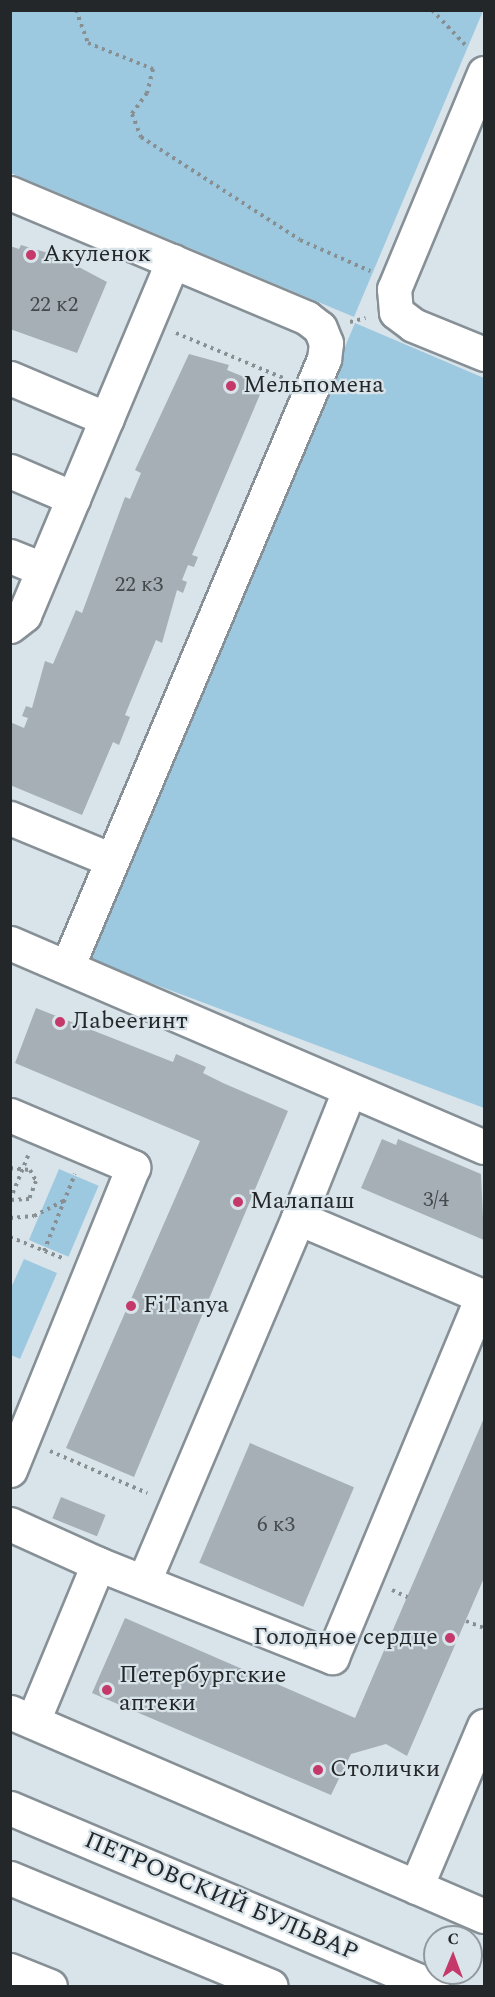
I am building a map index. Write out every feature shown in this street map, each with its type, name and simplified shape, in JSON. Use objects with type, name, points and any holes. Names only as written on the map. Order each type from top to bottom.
[{"type":"street","points":[[478,62],[395,300],[413,325],[484,354]]},
{"type":"street","points":[[10,193],[173,261],[320,328],[324,359],[67,967]]},
{"type":"street","points":[[10,626],[24,615],[173,261]]},
{"type":"street","points":[[10,378],[107,419]]},
{"type":"street","points":[[10,471],[73,498]]},
{"type":"street","points":[[10,556],[43,569]]},
{"type":"street","points":[[10,818],[112,860]]},
{"type":"street","points":[[10,943],[312,1071],[348,1093],[484,1147]]},
{"type":"street","points":[[144,1581],[298,1218],[348,1093]]},
{"type":"street","points":[[10,1115],[85,1149],[133,1167],[10,1470]]},
{"type":"street","points":[[10,1524],[98,1564],[332,1657],[482,1296],[298,1218]]},
{"type":"street","points":[[98,1564],[22,1717],[484,1916]]},
{"type":"street","points":[[416,1887],[484,1726]]},
{"type":"street","name":"ПЕТРОВСКИЙ БУЛЬВАР","points":[[10,1808],[432,1986]]},
{"type":"street","points":[[10,1878],[271,1986]]},
{"type":"street","points":[[10,1970],[50,1986]]},
{"type":"path","points":[[76,10],[88,43],[153,69],[147,93],[132,114],[141,137],[300,240],[359,263],[395,300],[320,328]]},
{"type":"path","points":[[432,10],[478,62]]},
{"type":"path","points":[[148,321],[311,389]]},
{"type":"path","points":[[10,1168],[24,1167],[34,1175],[36,1188],[29,1199],[10,1200],[24,1167],[40,1128]]},
{"type":"path","points":[[44,1251],[85,1149]]},
{"type":"path","points":[[10,1218],[34,1216],[65,1200]]},
{"type":"path","points":[[10,1237],[90,1270]]},
{"type":"path","points":[[40,1447],[160,1498]]},
{"type":"path","points":[[466,1621],[484,1628]]},
{"type":"shaded area","points":[[10,11],[483,11],[354,317],[11,173]]},
{"type":"shaded area","points":[[355,323],[484,378],[484,1108],[87,959]]},
{"type":"shaded area","points":[[59,1169],[99,1186],[68,1257],[29,1240]]},
{"type":"shaded area","points":[[24,1259],[57,1273],[20,1359],[11,1355],[10,1290]]},
{"type":"building","points":[[21,245],[58,256],[107,282],[77,353],[10,329],[10,246],[19,249]]},
{"type":"building","points":[[189,354],[229,365],[227,370],[264,385],[192,555],[198,557],[194,567],[188,565],[182,580],[187,582],[183,593],[177,590],[162,643],[156,640],[125,715],[130,717],[119,745],[113,742],[82,815],[10,785],[10,722],[24,728],[28,718],[22,716],[26,706],[32,708],[45,661],[53,664],[76,610],[82,613],[125,497],[130,499],[141,473],[135,470]]},
{"type":"building","points":[[36,1008],[173,1062],[176,1054],[206,1067],[203,1073],[288,1111],[134,1477],[66,1448],[200,1141],[15,1063]]},
{"type":"building","points":[[382,1139],[396,1145],[398,1139],[481,1174],[484,1240],[361,1188]]},
{"type":"building","points":[[484,1418],[484,1578],[407,1756],[386,1744],[351,1754],[331,1795],[92,1693],[125,1618],[355,1718]]},
{"type":"building","points":[[250,1443],[354,1487],[303,1607],[199,1563]]},
{"type":"building","points":[[61,1497],[106,1515],[97,1536],[52,1518]]},
{"type":"place","name":"Акуленок","points":[[31,255]]},
{"type":"place","name":"Мельпомена","points":[[231,386]]},
{"type":"place","name":"Лаbeerинт","points":[[60,1022]]},
{"type":"place","name":"Малапаш","points":[[238,1202]]},
{"type":"place","name":"FiTanya","points":[[131,1306]]},
{"type":"place","name":"Голодное сердце","points":[[450,1638]]},
{"type":"place","name":"Петербургские аптеки","points":[[107,1690]]},
{"type":"place","name":"Столички","points":[[318,1770]]}]
